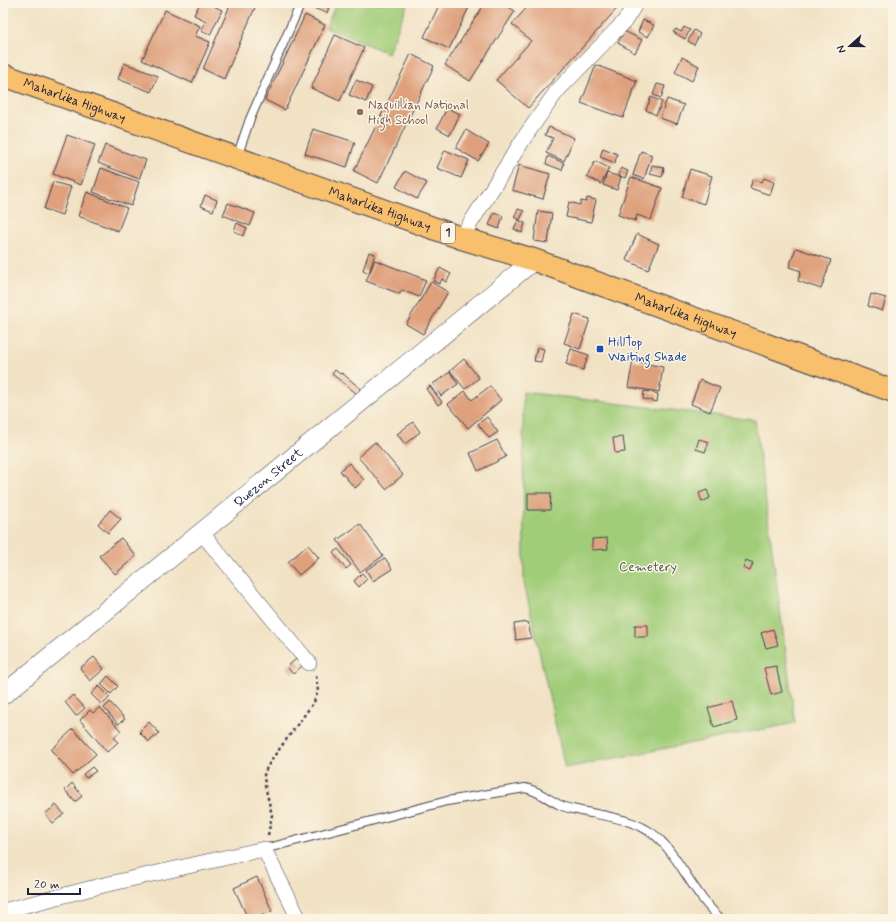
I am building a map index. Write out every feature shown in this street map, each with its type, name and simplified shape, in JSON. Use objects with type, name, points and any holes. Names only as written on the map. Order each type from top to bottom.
[{"type":"highway","name":"Maharlika Highway","points":[[3,75],[461,238],[534,260],[893,391]]},
{"type":"street","points":[[461,238],[522,142],[557,91],[624,22],[636,3]]},
{"type":"street","name":"Quezon Street","points":[[3,695],[534,260]]},
{"type":"street","points":[[201,532],[309,663]]},
{"type":"street","points":[[3,910],[104,885],[264,849],[298,919]]},
{"type":"lane","points":[[237,158],[250,119],[301,3]]},
{"type":"lane","points":[[264,849],[447,801],[525,788],[535,790],[558,805],[630,822],[646,829],[664,843],[696,891],[714,913],[721,919]]},
{"type":"path","points":[[264,849],[271,825],[272,815],[264,775],[271,761],[314,702],[318,691],[317,681],[315,671],[309,663]]},
{"type":"green space","points":[[336,3],[408,3],[388,53],[326,28]]},
{"type":"green space","name":"Cemetery","points":[[523,392],[755,420],[795,723],[565,768],[524,583]]},
{"type":"building","points":[[200,3],[207,3],[222,10],[210,35],[201,31],[206,21],[194,15]]},
{"type":"building","points":[[231,3],[257,3],[224,79],[203,69]]},
{"type":"building","points":[[312,3],[330,3],[327,13],[310,7]]},
{"type":"building","points":[[440,3],[471,3],[449,49],[424,37]]},
{"type":"building","points":[[485,3],[502,3],[515,11],[470,81],[445,65]]},
{"type":"building","points":[[531,3],[622,3],[528,108],[496,80],[531,41],[512,24]]},
{"type":"building","points":[[165,10],[200,26],[195,36],[210,42],[192,83],[142,60]]},
{"type":"building","points":[[305,15],[325,25],[285,110],[265,100]]},
{"type":"building","points":[[643,20],[654,25],[648,37],[638,32]]},
{"type":"building","points":[[684,27],[690,30],[685,39],[673,32],[676,29],[681,32]]},
{"type":"building","points":[[694,30],[700,34],[694,45],[688,41]]},
{"type":"building","points":[[624,31],[642,40],[635,53],[618,43]]},
{"type":"building","points":[[335,35],[364,48],[340,101],[311,88]]},
{"type":"building","points":[[411,54],[434,66],[378,183],[354,171]]},
{"type":"building","points":[[682,57],[699,66],[692,81],[675,72]]},
{"type":"building","points":[[124,63],[158,76],[151,92],[118,79]]},
{"type":"building","points":[[596,65],[637,81],[623,118],[581,103]]},
{"type":"building","points":[[356,80],[372,87],[366,102],[349,95]]},
{"type":"building","points":[[657,84],[665,86],[661,98],[653,95]]},
{"type":"building","points":[[651,97],[662,102],[656,115],[646,110]]},
{"type":"building","points":[[667,99],[684,105],[677,124],[660,118]]},
{"type":"building","points":[[447,108],[460,114],[450,135],[437,128]]},
{"type":"building","points":[[549,127],[574,138],[564,161],[546,153],[553,138],[545,135]]},
{"type":"building","points":[[313,129],[355,142],[347,167],[305,154]]},
{"type":"building","points":[[466,130],[489,144],[478,161],[456,148]]},
{"type":"building","points":[[67,135],[95,145],[81,185],[53,174]]},
{"type":"building","points":[[105,145],[146,160],[139,179],[98,163]]},
{"type":"building","points":[[603,148],[617,154],[615,163],[600,157]]},
{"type":"building","points":[[445,150],[469,160],[461,178],[437,168]]},
{"type":"building","points":[[641,151],[652,155],[644,179],[633,175]]},
{"type":"building","points":[[548,156],[564,163],[562,170],[546,164]]},
{"type":"building","points":[[595,161],[609,168],[601,184],[587,177]]},
{"type":"building","points":[[519,165],[550,174],[543,199],[512,190]]},
{"type":"building","points":[[652,165],[664,168],[662,177],[650,174]]},
{"type":"building","points":[[101,168],[139,182],[131,206],[93,192]]},
{"type":"building","points":[[621,168],[628,171],[625,178],[618,175]]},
{"type":"building","points":[[690,169],[712,176],[704,204],[682,197]]},
{"type":"building","points":[[405,171],[427,183],[417,199],[396,187]]},
{"type":"building","points":[[607,173],[621,177],[617,190],[603,185]]},
{"type":"building","points":[[631,177],[662,188],[651,220],[637,215],[635,221],[618,215]]},
{"type":"building","points":[[764,178],[774,182],[770,195],[750,188],[753,179],[762,182]]},
{"type":"building","points":[[53,182],[71,187],[62,215],[44,209]]},
{"type":"building","points":[[87,192],[127,208],[118,231],[78,216]]},
{"type":"building","points":[[205,195],[217,200],[213,211],[201,206]]},
{"type":"building","points":[[587,198],[596,200],[591,222],[566,217],[569,202],[580,205],[581,201],[586,202]]},
{"type":"building","points":[[228,203],[255,213],[250,226],[223,215]]},
{"type":"building","points":[[518,209],[524,211],[520,220],[514,217]]},
{"type":"building","points":[[538,211],[552,213],[548,243],[534,241]]},
{"type":"building","points":[[494,213],[503,216],[499,229],[489,225]]},
{"type":"building","points":[[518,220],[525,223],[522,233],[514,229]]},
{"type":"building","points":[[237,223],[247,228],[243,236],[234,231]]},
{"type":"building","points":[[637,234],[659,244],[648,270],[626,260]]},
{"type":"building","points":[[796,248],[831,260],[821,289],[798,281],[801,271],[789,267]]},
{"type":"building","points":[[369,252],[375,254],[369,273],[363,270]]},
{"type":"building","points":[[375,260],[426,280],[419,297],[402,290],[400,294],[366,281]]},
{"type":"building","points":[[440,268],[451,274],[446,282],[442,279],[439,284],[433,281]]},
{"type":"building","points":[[431,282],[448,292],[423,334],[406,324]]},
{"type":"building","points":[[871,294],[886,298],[882,311],[868,306]]},
{"type":"building","points":[[574,314],[590,319],[580,349],[564,343]]},
{"type":"building","points":[[537,347],[544,349],[541,362],[534,361]]},
{"type":"building","points":[[571,349],[589,355],[583,370],[566,364]]},
{"type":"building","points":[[464,359],[479,378],[465,389],[450,371]]},
{"type":"building","points":[[633,361],[663,367],[659,392],[628,387]]},
{"type":"building","points":[[335,370],[340,374],[342,373],[361,389],[357,394],[332,374]]},
{"type":"building","points":[[450,372],[458,384],[441,396],[433,384]]},
{"type":"building","points":[[700,380],[720,388],[710,412],[691,404]]},
{"type":"building","points":[[430,386],[442,402],[438,405],[426,389]]},
{"type":"building","points":[[490,386],[501,400],[468,428],[448,404],[465,391],[472,400]]},
{"type":"building","points":[[644,391],[658,394],[657,402],[643,399]]},
{"type":"building","points":[[487,417],[498,432],[489,438],[478,424]]},
{"type":"building","points":[[413,422],[420,432],[405,444],[397,434]]},
{"type":"building","points":[[623,437],[625,452],[615,453],[613,438]]},
{"type":"building","points":[[699,439],[709,442],[705,452],[696,449]]},
{"type":"building","points":[[497,440],[506,457],[478,471],[470,453]]},
{"type":"building","points":[[375,442],[403,475],[386,489],[358,457]]},
{"type":"building","points":[[349,463],[364,480],[355,488],[340,471]]},
{"type":"building","points":[[707,490],[710,498],[702,502],[699,493]]},
{"type":"building","points":[[528,493],[551,493],[550,510],[528,510]]},
{"type":"building","points":[[110,510],[121,519],[108,533],[98,524]]},
{"type":"building","points":[[360,524],[383,556],[360,572],[337,540]]},
{"type":"building","points":[[121,538],[136,556],[115,574],[99,556]]},
{"type":"building","points":[[607,538],[608,549],[592,550],[592,539]]},
{"type":"building","points":[[308,545],[319,558],[299,575],[288,562]]},
{"type":"building","points":[[338,549],[351,565],[346,569],[333,553]]},
{"type":"building","points":[[385,558],[392,569],[373,581],[366,570]]},
{"type":"building","points":[[746,560],[753,563],[750,571],[743,568]]},
{"type":"building","points":[[362,573],[367,579],[359,587],[354,581]]},
{"type":"building","points":[[528,622],[531,638],[516,640],[514,624]]},
{"type":"building","points":[[635,625],[648,625],[648,637],[635,637]]},
{"type":"building","points":[[773,629],[778,645],[766,648],[761,633]]},
{"type":"building","points":[[94,657],[104,669],[90,681],[80,668]]},
{"type":"building","points":[[296,659],[302,666],[293,674],[287,667]]},
{"type":"building","points":[[776,666],[782,692],[771,695],[764,668]]},
{"type":"building","points":[[108,676],[118,686],[111,694],[101,684]]},
{"type":"building","points":[[99,686],[110,697],[102,705],[91,694]]},
{"type":"building","points":[[73,695],[85,708],[76,716],[65,702]]},
{"type":"building","points":[[732,701],[737,720],[714,727],[708,708]]},
{"type":"building","points":[[110,702],[125,719],[118,724],[104,708]]},
{"type":"building","points":[[100,707],[121,731],[114,737],[118,742],[107,752],[80,720],[90,710],[93,713]]},
{"type":"building","points":[[149,722],[159,733],[149,742],[139,732]]},
{"type":"building","points":[[73,729],[96,754],[73,775],[51,750]]},
{"type":"building","points":[[92,767],[96,771],[86,778],[83,774]]},
{"type":"building","points":[[72,783],[82,796],[75,802],[65,790]]},
{"type":"building","points":[[56,805],[64,814],[53,823],[45,814]]},
{"type":"building","points":[[257,877],[272,911],[254,919],[248,919],[234,888]]},
{"type":"place","name":"Naguillian National High School","points":[[360,112]]},
{"type":"place","name":"HillTop Waiting Shade","points":[[600,349]]}]
